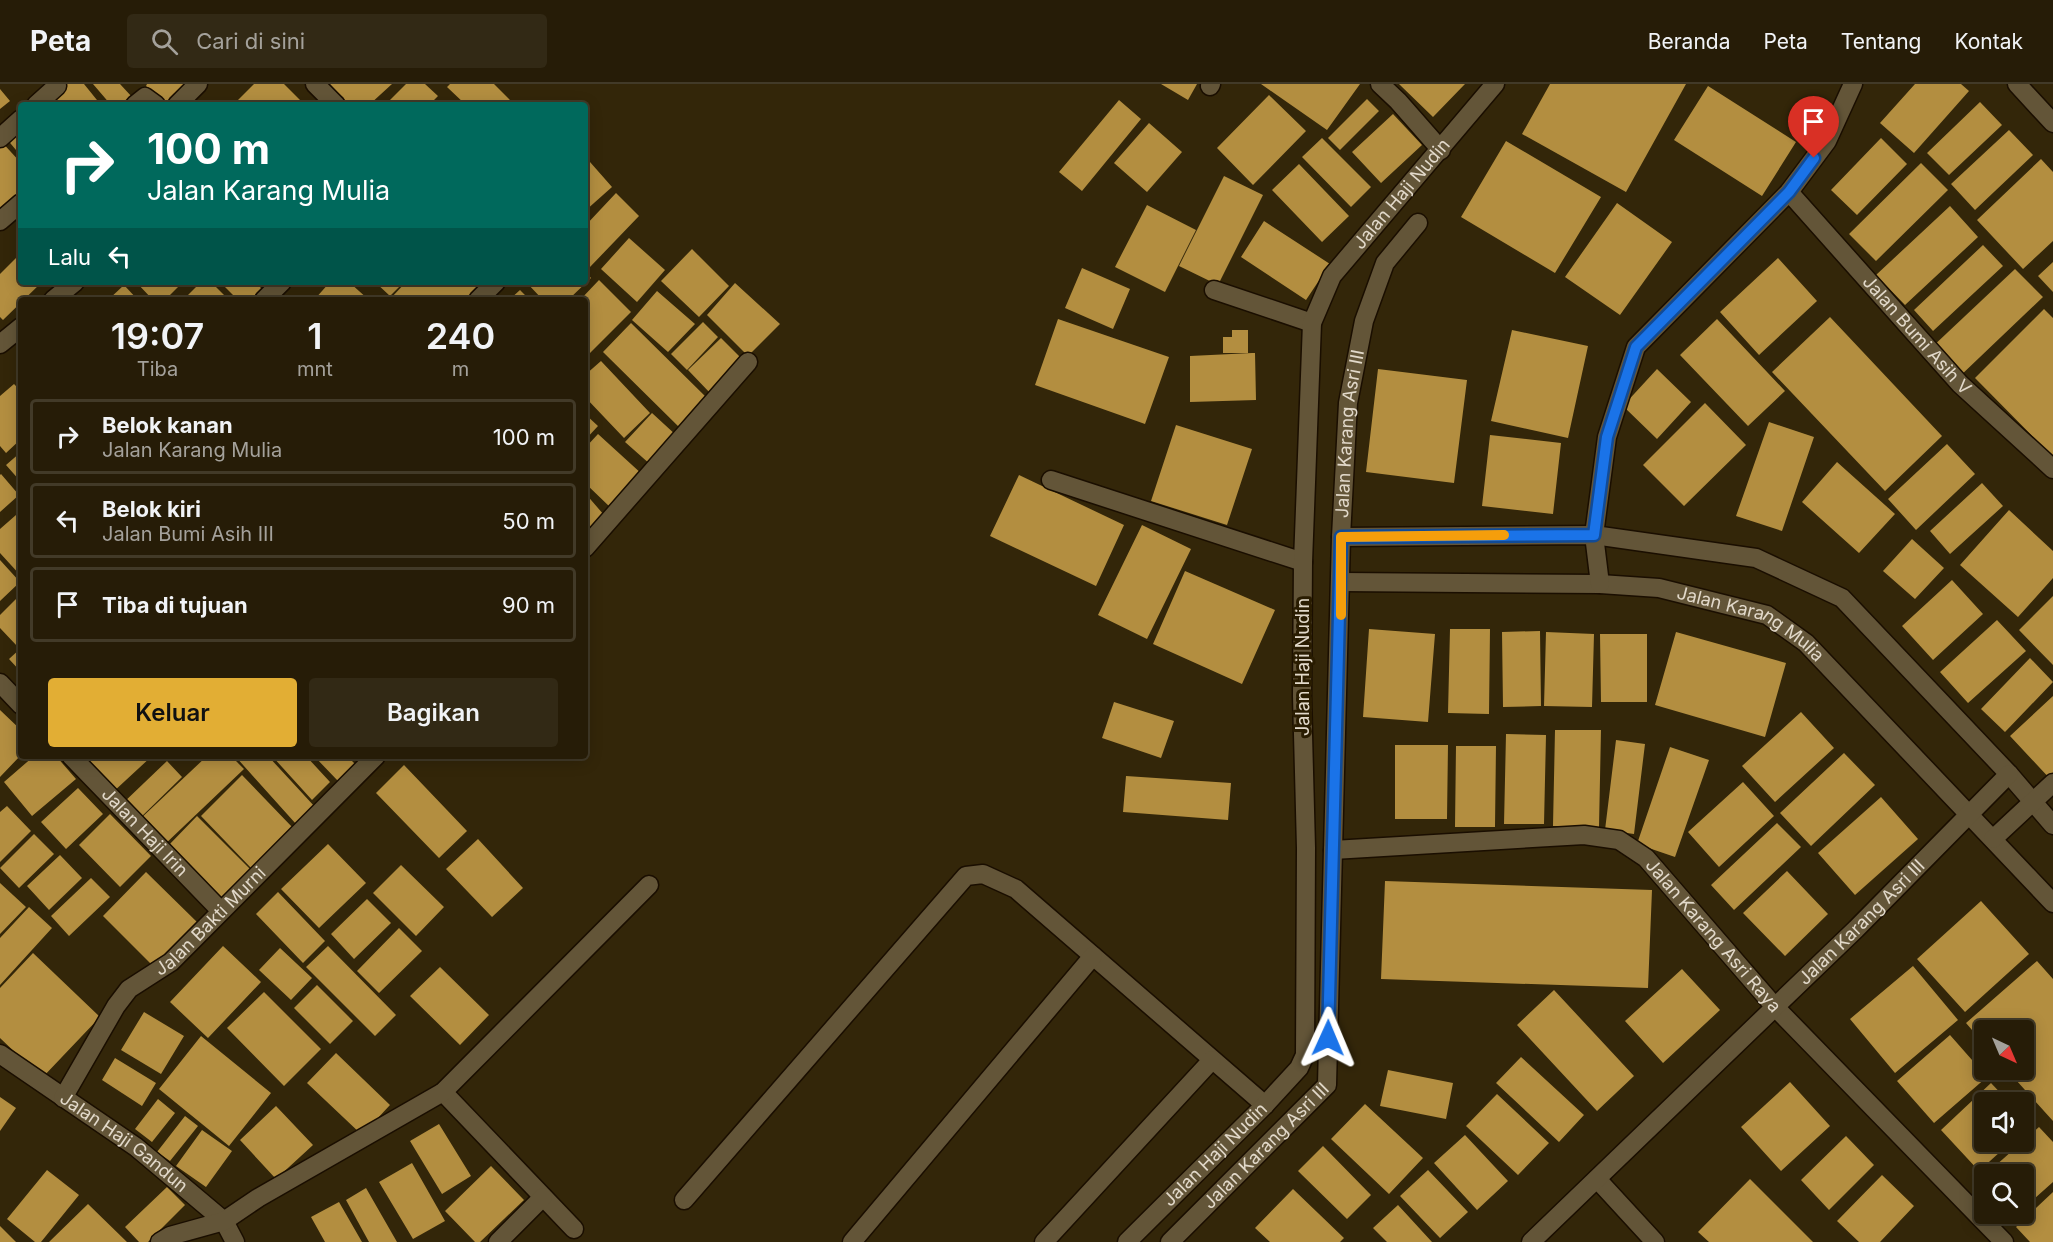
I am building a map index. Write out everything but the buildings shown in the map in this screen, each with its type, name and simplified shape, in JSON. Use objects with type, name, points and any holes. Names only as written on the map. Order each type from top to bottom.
[{"type":"street","points":[[180,102],[198,84]]},
{"type":"street","points":[[315,84],[333,102]]},
{"type":"street","points":[[1380,84],[1441,150]]},
{"type":"street","name":"Jalan Haji Nudin","points":[[1127,1242],[1265,1105],[1299,1068],[1305,1054],[1306,848],[1302,696],[1303,562],[1312,323],[1332,276],[1495,84]]},
{"type":"street","points":[[1600,584],[1594,535],[1607,437],[1636,347],[1789,192],[1827,141],[1852,84]]},
{"type":"street","points":[[2017,84],[2053,123]]},
{"type":"street","points":[[39,102],[57,86]]},
{"type":"street","points":[[139,102],[145,97],[152,102]]},
{"type":"street","points":[[0,138],[18,122]]},
{"type":"street","name":"Jalan Bumi Asih V","points":[[1789,192],[1960,384],[2053,469]]},
{"type":"street","points":[[0,221],[18,206]]},
{"type":"street","name":"Jalan Karang Asri III","points":[[1170,1242],[1327,1085],[1342,582],[1341,537],[1348,403],[1364,321],[1385,263],[1418,223]]},
{"type":"street","points":[[57,297],[71,285]]},
{"type":"street","points":[[267,297],[279,285]]},
{"type":"street","points":[[481,297],[493,285]]},
{"type":"street","points":[[1214,290],[1312,323]]},
{"type":"street","points":[[0,344],[18,329]]},
{"type":"street","points":[[588,545],[748,362]]},
{"type":"street","points":[[1051,480],[1303,562]]},
{"type":"street","points":[[1341,537],[1594,535],[1756,558],[1842,598],[2009,774],[2053,825]]},
{"type":"street","name":"Jalan Karang Mulia","points":[[1342,582],[1600,584],[1659,588],[1767,615],[1806,643],[2053,903]]},
{"type":"street","points":[[0,683],[18,702]]},
{"type":"street","name":"Jalan Haji Irin","points":[[74,759],[220,910]]},
{"type":"street","name":"Jalan Bakti Murni","points":[[63,1098],[116,1006],[129,989],[171,962],[220,910],[373,759]]},
{"type":"street","name":"Jalan Karang Asri III","points":[[1531,1242],[1775,1007],[2009,774]]},
{"type":"street","points":[[1993,839],[2032,800],[2053,783]]},
{"type":"street","name":"Jalan Karang Asri Raya","points":[[1333,850],[1547,836],[1584,835],[1619,840],[1646,858],[1775,1007],[2004,1242]]},
{"type":"street","points":[[684,1200],[966,876],[983,874],[1016,889],[1265,1105]]},
{"type":"street","points":[[160,1242],[170,1236],[224,1221],[258,1198],[443,1092],[649,885]]},
{"type":"street","points":[[852,1242],[1094,956]]},
{"type":"street","name":"Jalan Haji Gandun","points":[[0,1054],[136,1147],[224,1221],[235,1242]]},
{"type":"street","points":[[1044,1242],[1212,1060]]},
{"type":"street","points":[[443,1092],[574,1229]]},
{"type":"street","points":[[1597,1179],[1654,1242]]},
{"type":"street","points":[[498,1242],[543,1197]]},
{"type":"slow traffic","points":[[1341,615],[1341,537],[1504,535]]},
{"type":"route","points":[[1328,1038],[1342,582],[1341,537],[1594,535],[1607,437],[1636,347],[1789,192],[1814,158]]}]
